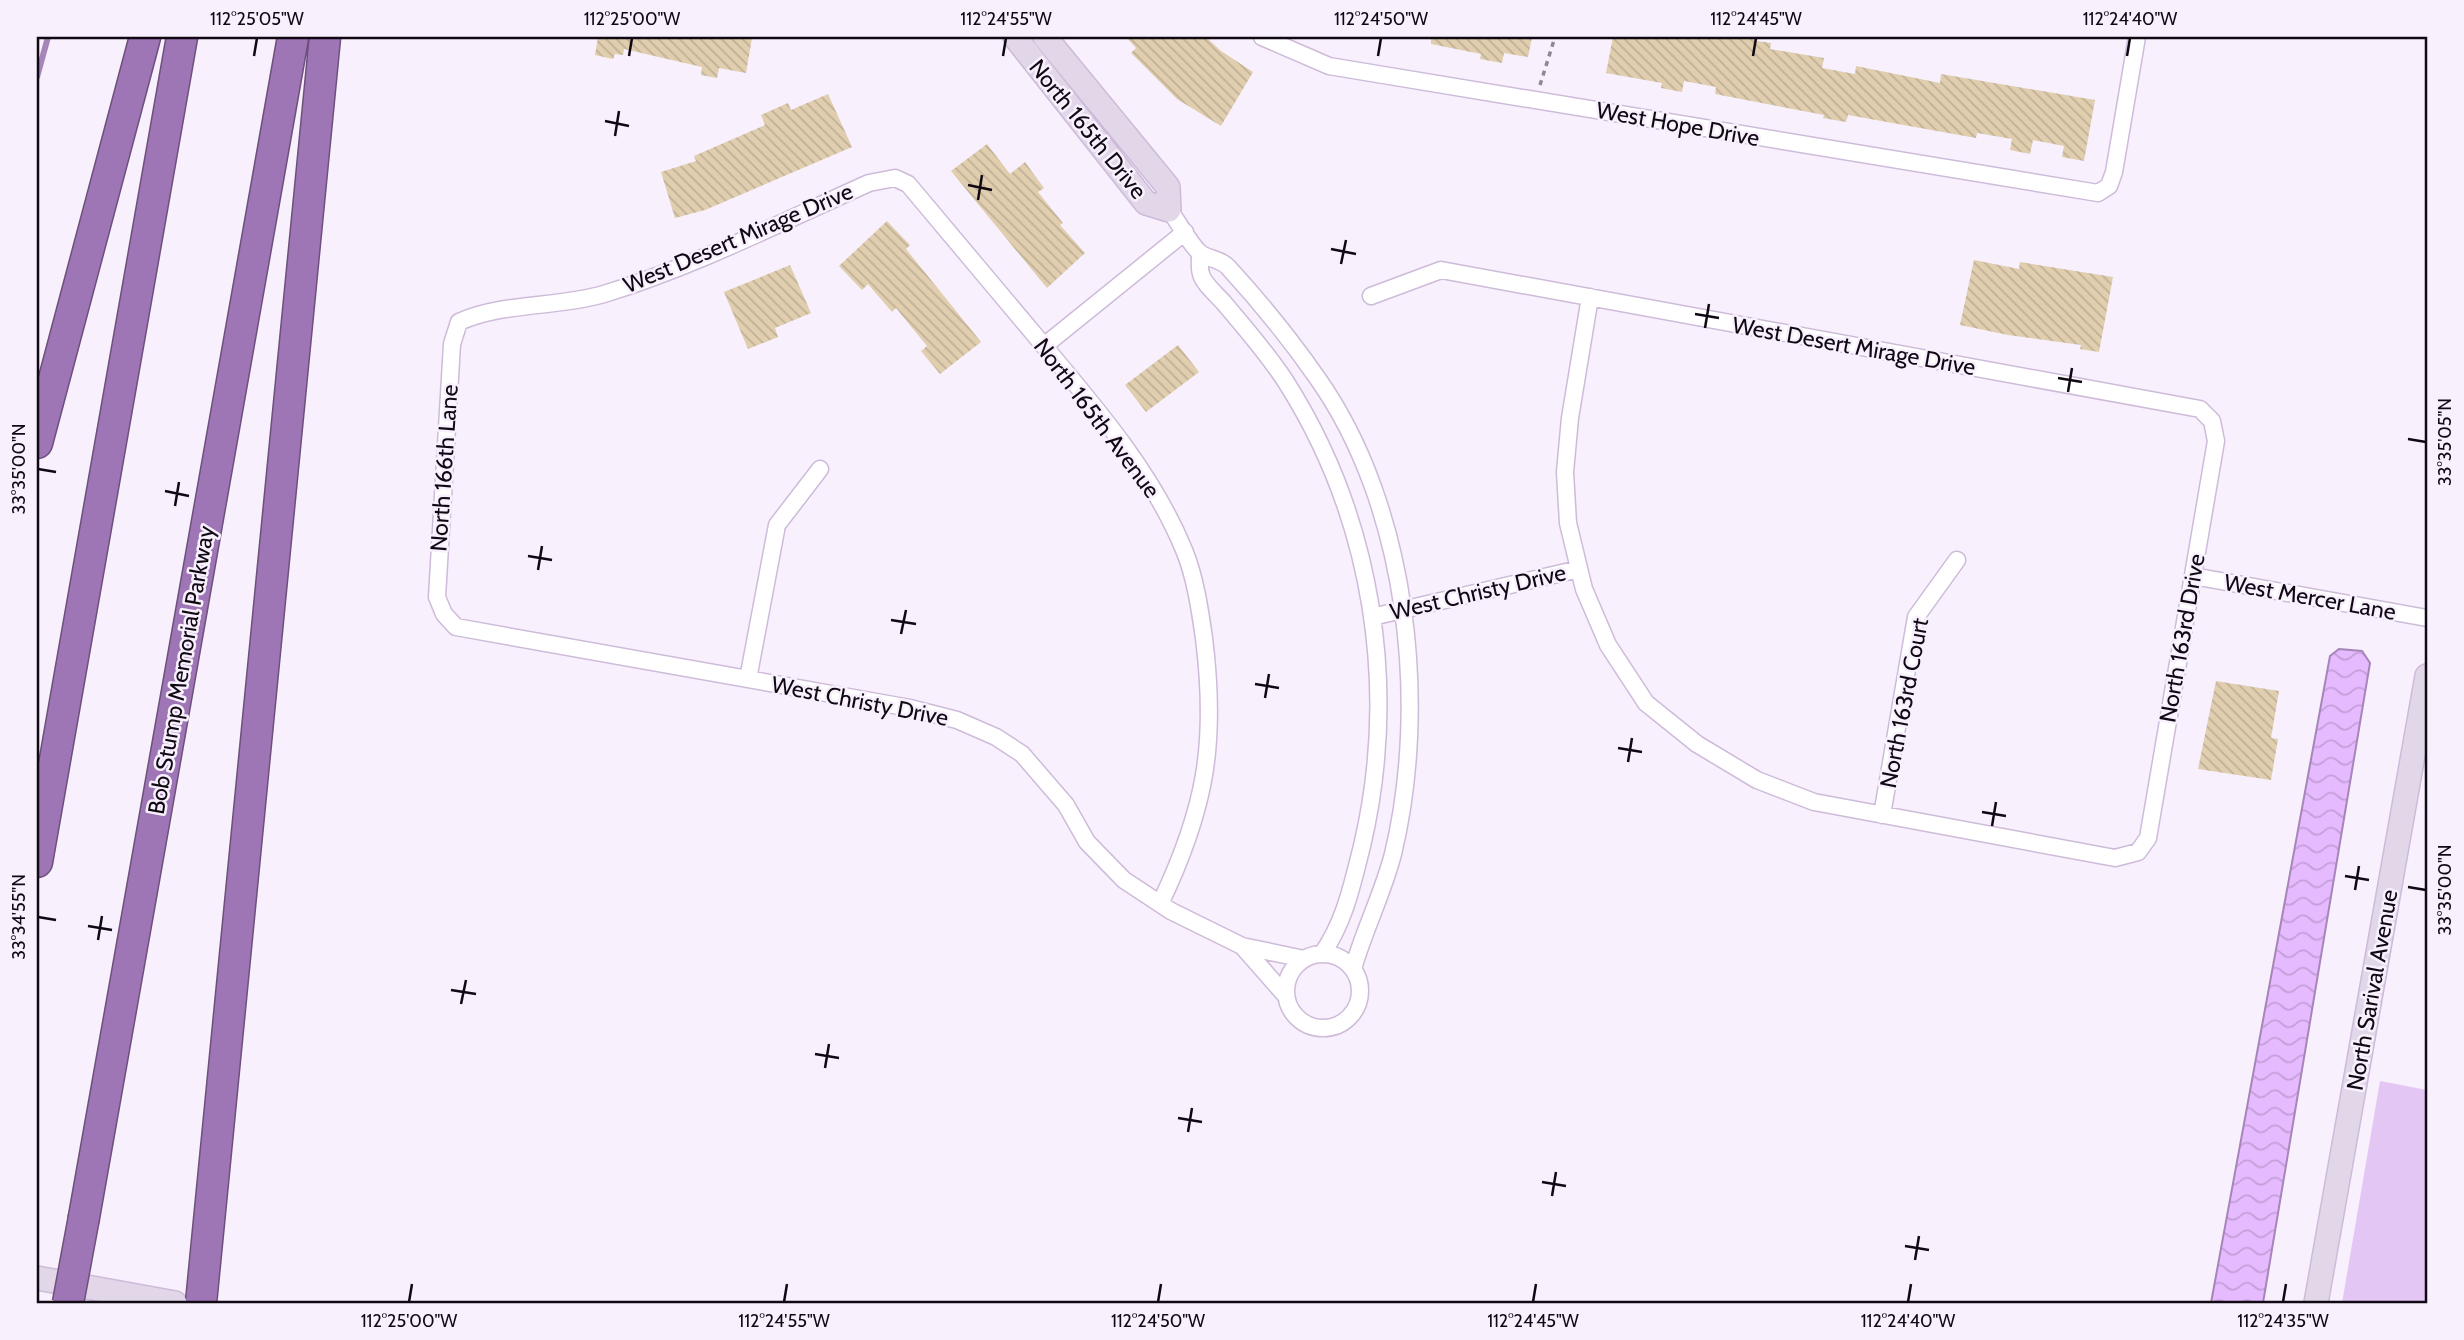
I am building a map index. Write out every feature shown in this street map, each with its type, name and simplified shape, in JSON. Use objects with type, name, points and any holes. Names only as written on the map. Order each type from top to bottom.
[{"type":"highway","points":[[37,443],[145,37]]},
{"type":"highway","points":[[37,862],[182,37]]},
{"type":"highway","name":"Bob Stump Memorial Parkway","points":[[68,1303],[293,37]]},
{"type":"highway","points":[[201,1303],[325,37]]},
{"type":"main road","name":"North 165th Drive","points":[[1015,37],[1146,203],[1169,210],[1168,187],[1045,37]]},
{"type":"main road","name":"North Sarival Avenue","points":[[2316,1303],[2427,676]]},
{"type":"main road","points":[[37,1278],[175,1303]]},
{"type":"street","name":"West Hope Drive","points":[[1262,37],[1329,66],[2098,193],[2109,186],[2114,172],[2137,37]]},
{"type":"street","name":"West Desert Mirage Drive","points":[[459,322],[484,311],[575,302],[653,279],[869,183],[895,178]]},
{"type":"street","name":"North 165th Avenue","points":[[895,178],[908,184],[1081,390],[1152,485],[1185,552],[1201,616],[1211,693],[1210,749],[1184,854],[1160,904]]},
{"type":"street","name":"North 165th Drive","points":[[1169,210],[1200,253]]},
{"type":"street","points":[[1044,346],[1185,232]]},
{"type":"street","points":[[1322,954],[1338,931],[1346,908],[1371,806],[1379,705],[1372,617],[1358,541],[1314,430],[1285,381],[1201,275],[1200,253],[1225,264],[1320,381],[1350,434],[1385,527],[1401,610],[1410,693],[1402,805],[1392,855],[1353,969]]},
{"type":"street","name":"West Desert Mirage Drive","points":[[1371,296],[1440,270],[2200,409],[2212,421]]},
{"type":"street","points":[[1579,569],[1568,523],[1565,472],[1570,418],[1590,298]]},
{"type":"street","name":"North 166th Lane","points":[[444,614],[437,597],[438,545],[453,344],[459,322]]},
{"type":"street","name":"North 163rd Drive","points":[[2138,852],[2148,838],[2193,576],[2216,441],[2212,421]]},
{"type":"street","points":[[748,679],[776,525],[820,468]]},
{"type":"street","name":"North 163rd Court","points":[[1882,815],[1916,617],[1956,560]]},
{"type":"street","name":"West Christy Drive","points":[[1372,617],[1579,569],[1584,589],[1608,645],[1646,702],[1697,744],[1757,780],[1814,802],[1882,815],[2115,858],[2138,852]]},
{"type":"street","name":"West Mercer Lane","points":[[2193,576],[2427,618]]},
{"type":"street","name":"West Christy Drive","points":[[444,614],[456,627],[910,708],[957,720],[996,737],[1021,754],[1066,805],[1087,842],[1124,880],[1160,904],[1242,946]]},
{"type":"street","points":[[1242,946],[1304,959],[1322,954],[1345,960],[1359,980],[1358,1003],[1344,1022],[1333,1027],[1308,1025],[1297,1018],[1286,996],[1242,946]]},
{"type":"street","points":[[1286,996],[1291,972],[1304,959]]},
{"type":"path","points":[[1537,100],[1544,66],[1555,37]]},
{"type":"shaded area","points":[[2380,1081],[2427,1090],[2427,1303],[2342,1303]]},
{"type":"water","points":[[2339,649],[2362,651],[2370,663],[2263,1303],[2211,1303],[2330,656]]},
{"type":"building","points":[[598,37],[752,38],[746,73],[719,68],[717,78],[701,75],[702,67],[624,49],[623,55],[615,54],[613,59],[595,55]]},
{"type":"building","points":[[1126,37],[1206,37],[1221,51],[1253,72],[1221,126],[1177,99],[1131,53],[1136,48]]},
{"type":"building","points":[[1431,37],[1532,37],[1528,57],[1504,53],[1502,63],[1480,59],[1481,54],[1431,44]]},
{"type":"building","points":[[1613,37],[1758,37],[1757,41],[1771,43],[1770,49],[1824,58],[1822,68],[1855,74],[1856,66],[1940,83],[1941,74],[2095,100],[2084,161],[2062,157],[2064,146],[2033,140],[2030,154],[2010,150],[2012,139],[1977,133],[1976,138],[1848,115],[1846,122],[1823,118],[1824,115],[1715,94],[1716,87],[1684,81],[1682,92],[1661,88],[1662,83],[1606,73]]},
{"type":"building","points":[[828,94],[852,147],[705,210],[675,218],[661,172],[696,161],[694,156],[765,125],[761,115],[788,103],[791,110]]},
{"type":"building","points":[[987,144],[1010,174],[1025,162],[1044,188],[1038,192],[1063,223],[1060,225],[1085,253],[1047,288],[951,171]]},
{"type":"building","points":[[887,221],[910,245],[906,249],[981,342],[940,374],[921,351],[927,346],[896,308],[892,312],[868,284],[862,290],[839,266]]},
{"type":"building","points":[[1974,260],[2019,269],[2020,262],[2113,277],[2099,352],[2080,349],[2081,345],[1960,325]]},
{"type":"building","points":[[790,265],[811,313],[775,328],[778,337],[748,349],[724,292]]},
{"type":"building","points":[[1178,345],[1199,372],[1146,412],[1125,385]]},
{"type":"building","points":[[2216,681],[2279,691],[2271,738],[2278,739],[2271,780],[2198,769]]},
{"type":"waterway","points":[[37,77],[48,37]]}]
